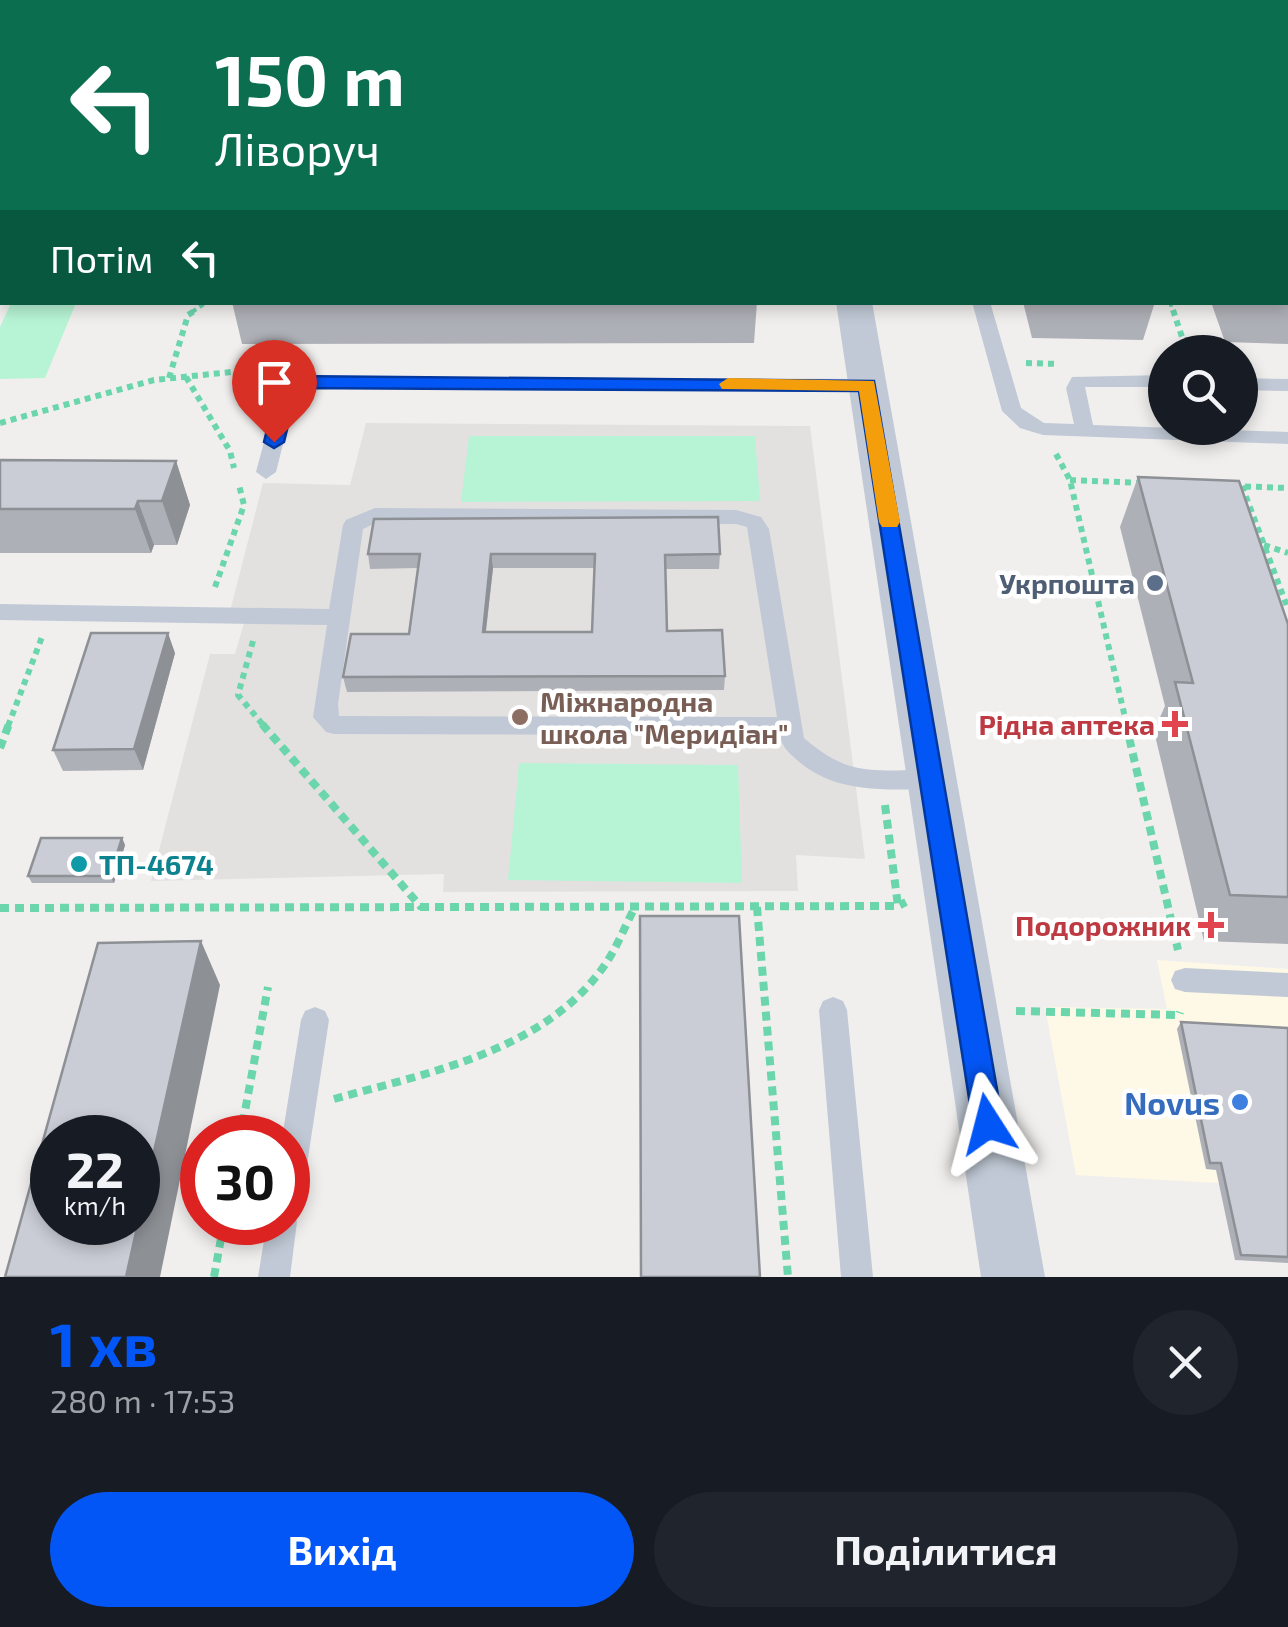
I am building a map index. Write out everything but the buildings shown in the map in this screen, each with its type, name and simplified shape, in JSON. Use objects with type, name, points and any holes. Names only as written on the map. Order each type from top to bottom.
[{"type":"street","points":[[855,305],[1013,1277]]},
{"type":"lane","points":[[982,305],[1012,411],[1026,424],[1043,429],[1288,438]]},
{"type":"lane","points":[[1085,430],[1075,388],[1078,381],[1148,381]]},
{"type":"lane","points":[[266,472],[289,382],[868,385]]},
{"type":"lane","points":[[1258,385],[1288,386]]},
{"type":"lane","points":[[788,726],[334,725],[325,718],[353,525],[363,518],[744,518],[759,529],[793,742],[822,767],[856,779],[932,780]]},
{"type":"lane","points":[[0,612],[337,617]]},
{"type":"lane","points":[[1185,980],[1288,985]]},
{"type":"lane","points":[[833,1010],[857,1277]]},
{"type":"lane","points":[[300,1115],[315,1020]]},
{"type":"lane","points":[[274,1277],[279,1245]]},
{"type":"path","points":[[169,378],[188,315],[203,305]]},
{"type":"path","points":[[1171,305],[1181,335]]},
{"type":"path","points":[[0,423],[169,378],[250,370],[289,382]]},
{"type":"path","points":[[186,377],[230,451],[244,505],[205,615]]},
{"type":"path","points":[[1043,429],[1070,480],[1185,980]]},
{"type":"path","points":[[1070,480],[1146,483]]},
{"type":"path","points":[[1223,486],[1288,488]]},
{"type":"path","points":[[1242,486],[1288,607]]},
{"type":"path","points":[[1263,544],[1288,553]]},
{"type":"path","points":[[0,748],[51,612]]},
{"type":"path","points":[[261,616],[238,695],[328,804],[423,908]]},
{"type":"path","points":[[0,908],[898,906],[916,896],[951,896]]},
{"type":"path","points":[[301,1108],[512,1044],[599,974],[635,907]]},
{"type":"path","points":[[757,907],[788,1277]]},
{"type":"path","points":[[244,1115],[268,987]]},
{"type":"path","points":[[969,1010],[1131,1014]]},
{"type":"path","points":[[214,1277],[220,1245]]},
{"type":"shaded area","name":"Міжнародна школа \"Меридіан\"","points":[[366,423],[810,426],[865,859],[796,855],[798,891],[443,892],[444,874],[151,881],[210,654],[235,654],[244,623],[229,615],[263,483],[350,485]]},
{"type":"shaded area","points":[[1157,960],[1288,969],[1288,1187],[1076,1175],[1045,1007],[1167,1009]]},
{"type":"green space","points":[[10,305],[75,305],[45,378],[0,379],[0,327]]},
{"type":"green space","points":[[469,436],[755,436],[760,501],[461,502]]},
{"type":"green space","points":[[519,763],[738,765],[742,883],[508,880]]},
{"type":"slow traffic","points":[[728,384],[868,385],[890,522]]},
{"type":"place","name":"Укрпошта","points":[[1155,583]]},
{"type":"place","name":"Міжнародна школа \"Меридіан\"","points":[[520,717]]},
{"type":"place","name":"Рідна аптека","points":[[1175,724]]},
{"type":"place","name":"ТП-4674","points":[[79,864]]},
{"type":"place","name":"Подорожник","points":[[1211,925]]},
{"type":"place","name":"Novus","points":[[1240,1102]]},
{"type":"route","points":[[274,442],[289,382],[868,385],[988,1124]]}]
